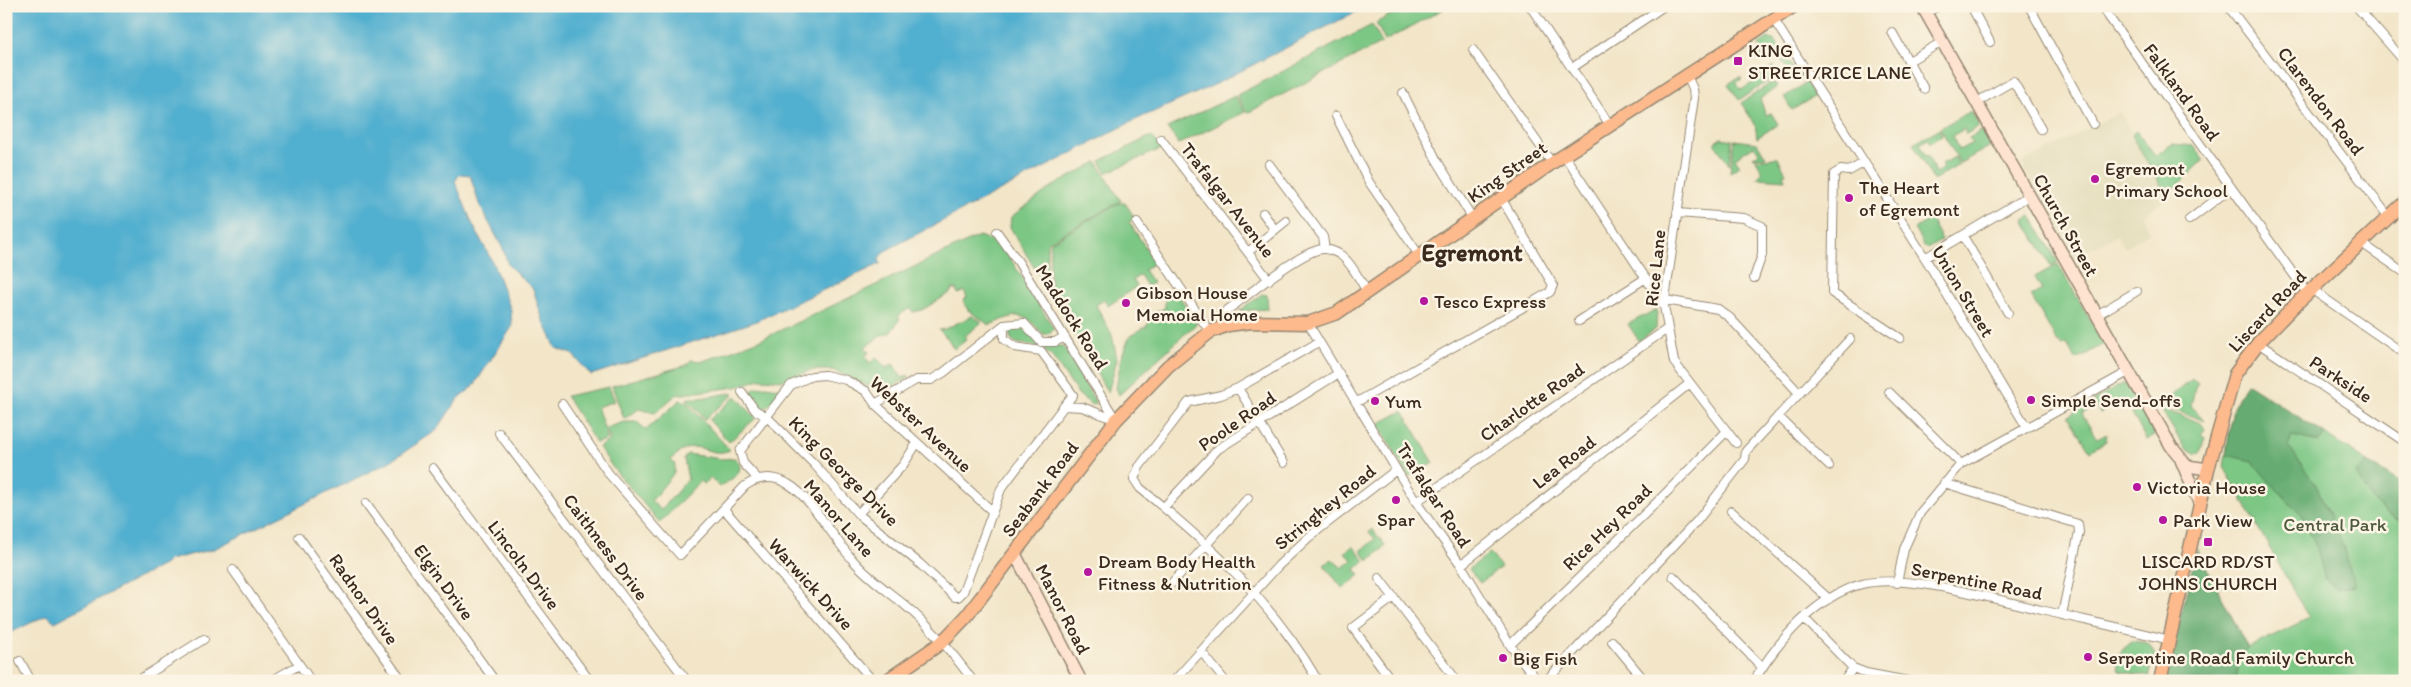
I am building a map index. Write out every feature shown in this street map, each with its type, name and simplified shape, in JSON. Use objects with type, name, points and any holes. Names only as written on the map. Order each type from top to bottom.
[{"type":"main road","name":"King Street","points":[[1228,325],[1252,322],[1308,322],[1337,313],[1552,163],[1794,6]]},
{"type":"main road","name":"Liscard Road","points":[[2160,681],[2208,470],[2235,374],[2258,343],[2309,291],[2405,202]]},
{"type":"main road","name":"Seabank Road","points":[[886,681],[941,643],[966,617],[1116,420],[1168,366],[1210,332],[1228,325]]},
{"type":"street","points":[[1530,6],[1610,125]]},
{"type":"street","points":[[1572,68],[1664,6]]},
{"type":"street","points":[[1924,10],[1938,6]]},
{"type":"street","points":[[1971,6],[1990,42]]},
{"type":"street","points":[[2029,6],[2092,124]]},
{"type":"street","name":"Falkland Road","points":[[2101,6],[2231,188],[2309,291],[2405,354]]},
{"type":"street","name":"Clarendon Road","points":[[2228,6],[2388,216]]},
{"type":"street","points":[[2356,6],[2405,62]]},
{"type":"street","name":"Church Street","points":[[1924,10],[2181,460],[2200,505]]},
{"type":"street","name":"Union Street","points":[[1774,20],[1925,258],[2027,428]]},
{"type":"street","points":[[1892,32],[1924,89]]},
{"type":"street","points":[[1908,61],[1942,42]]},
{"type":"street","points":[[1473,50],[1552,163]]},
{"type":"street","name":"Rice Lane","points":[[1687,76],[1693,89],[1694,98],[1665,303],[1667,329],[1674,362],[1736,443]]},
{"type":"street","points":[[1977,102],[2013,81],[2041,129]]},
{"type":"street","points":[[1403,93],[1436,159],[1473,219]]},
{"type":"street","points":[[1336,116],[1368,182],[1419,255]]},
{"type":"street","name":"Trafalgar Avenue","points":[[1161,140],[1269,280]]},
{"type":"street","points":[[1564,155],[1646,278],[1665,303],[1718,308],[1730,318],[1799,393]]},
{"type":"street","points":[[1865,162],[1849,171],[1834,174],[1832,293],[1900,338]]},
{"type":"street","points":[[1269,164],[1323,237],[1325,248]]},
{"type":"street","points":[[2189,220],[2231,188]]},
{"type":"street","points":[[1925,258],[2030,195]]},
{"type":"street","points":[[1356,402],[1550,292],[1553,285],[1501,198]]},
{"type":"street","points":[[1263,213],[1275,230]]},
{"type":"street","points":[[1677,213],[1744,218],[1762,226],[1762,255],[1754,278]]},
{"type":"street","points":[[1248,252],[1286,221]]},
{"type":"street","points":[[1137,223],[1210,332]]},
{"type":"street","name":"Maddock Road","points":[[997,232],[1017,260],[1116,420]]},
{"type":"street","points":[[1963,236],[2008,313]]},
{"type":"street","points":[[2360,242],[2405,272]]},
{"type":"street","points":[[1226,311],[1312,252],[1325,248],[1345,258],[1367,291]]},
{"type":"street","points":[[1579,321],[1646,278]]},
{"type":"street","points":[[2097,315],[2137,291]]},
{"type":"street","name":"Trafalgar Road","points":[[1308,322],[1416,502],[1461,565],[1510,644],[1538,681]]},
{"type":"street","points":[[875,404],[916,380],[931,380],[943,374],[1004,325],[1024,324],[1041,342],[1055,342],[1064,337]]},
{"type":"street","points":[[993,512],[1001,489],[1012,472],[1073,395],[1041,351],[1015,347],[1004,339],[1004,325]]},
{"type":"street","name":"Charlotte Road","points":[[1416,502],[1667,329]]},
{"type":"street","points":[[1546,681],[1697,521],[1745,459],[1746,451],[1850,339]]},
{"type":"street","points":[[1318,681],[1281,624],[1254,592],[1207,544],[1140,488],[1134,479],[1139,467],[1189,402],[1221,395],[1238,388],[1319,342]]},
{"type":"street","name":"Parkside","points":[[2258,343],[2405,442]]},
{"type":"street","points":[[1897,583],[1904,549],[1920,513],[1961,464],[2130,371]]},
{"type":"street","name":"Poole Road","points":[[1164,508],[1218,449],[1339,373]]},
{"type":"street","name":"Webster Avenue","points":[[767,417],[790,385],[812,376],[835,376],[846,380],[866,392],[875,404],[993,512]]},
{"type":"street","name":"Lea Road","points":[[1461,565],[1689,384]]},
{"type":"street","points":[[1238,388],[1284,464]]},
{"type":"street","name":"King George Drive","points":[[742,392],[755,410],[767,417],[814,464],[858,514],[919,563],[955,597],[958,597],[963,592],[993,512]]},
{"type":"street","points":[[1889,392],[1961,464]]},
{"type":"street","points":[[562,404],[610,474],[680,555],[745,486],[757,478],[743,463],[740,451],[767,417]]},
{"type":"street","points":[[1064,406],[1082,407],[1116,420]]},
{"type":"street","points":[[1778,416],[1829,466]]},
{"type":"street","name":"Rice Hey Road","points":[[1510,644],[1657,502],[1726,432]]},
{"type":"street","name":"Caithness Drive","points":[[499,433],[687,681]]},
{"type":"street","points":[[858,514],[903,465],[917,443]]},
{"type":"street","points":[[2181,460],[2187,466],[2208,470]]},
{"type":"street","name":"Lincoln Drive","points":[[433,468],[590,681]]},
{"type":"street","name":"Stringhey Road","points":[[1174,681],[1254,592],[1308,537],[1396,470]]},
{"type":"street","name":"Manor Lane","points":[[757,478],[772,478],[788,484],[819,516],[853,561],[878,585],[902,603],[958,660],[973,681]]},
{"type":"street","points":[[1944,482],[2078,524],[2079,532],[2062,615]]},
{"type":"street","points":[[1171,584],[1248,498]]},
{"type":"street","name":"Elgin Drive","points":[[366,503],[495,681]]},
{"type":"street","name":"Warwick Drive","points":[[724,509],[873,681]]},
{"type":"street","points":[[1731,511],[1829,599]]},
{"type":"street","name":"Radnor Drive","points":[[299,537],[402,681]]},
{"type":"street","name":"Manor Road","points":[[1015,554],[1080,681]]},
{"type":"street","points":[[233,570],[311,681]]},
{"type":"street","points":[[1673,576],[1762,667]]},
{"type":"street","points":[[1379,578],[1457,681]]},
{"type":"street","name":"Serpentine Road","points":[[1754,681],[1762,667],[1783,640],[1805,619],[1829,599],[1863,584],[1897,583],[1950,589],[2170,640]]},
{"type":"street","points":[[1392,681],[1353,628],[1394,597]]},
{"type":"street","points":[[1805,619],[1853,668],[1866,673],[1908,681]]},
{"type":"street","points":[[137,681],[204,639]]},
{"type":"street","points":[[1612,641],[1646,681]]},
{"type":"street","points":[[1201,651],[1225,681]]},
{"type":"street","points":[[20,661],[32,681]]},
{"type":"street","points":[[271,681],[299,665]]},
{"type":"street","points":[[1844,681],[1853,668]]},
{"type":"shaded area","name":"Egremont Primary School","points":[[2120,112],[2168,196],[2142,216],[2150,232],[2125,248],[2117,235],[2076,257],[2022,163]]},
{"type":"green space","points":[[1406,6],[1449,6],[1385,41],[1376,23]]},
{"type":"green space","points":[[1372,25],[1382,43],[1247,113],[1237,95]]},
{"type":"green space","points":[[1768,38],[1775,41],[1796,73],[1791,75],[1773,47],[1764,52],[1767,56],[1762,59],[1760,56],[1763,53],[1758,45]]},
{"type":"green space","points":[[1774,66],[1779,74],[1739,100],[1728,84],[1740,77],[1742,79],[1736,83],[1741,90],[1761,78],[1759,75]]},
{"type":"green space","points":[[1800,73],[1815,96],[1792,110],[1784,97],[1805,84],[1800,77],[1794,81],[1793,78]]},
{"type":"green space","points":[[1771,83],[1775,83],[1777,87],[1760,99],[1766,115],[1771,113],[1778,124],[1757,138],[1755,124],[1741,103]]},
{"type":"green space","points":[[1235,96],[1245,112],[1179,144],[1167,128]]},
{"type":"green space","points":[[1971,111],[1980,126],[1966,134],[1964,129],[1952,136],[1959,150],[1972,143],[1969,138],[1983,130],[1991,146],[1960,163],[1940,128]]},
{"type":"green space","points":[[1939,129],[1942,135],[1930,143],[1928,139],[1920,144],[1926,156],[1928,155],[1935,173],[1944,168],[1942,164],[1955,157],[1959,165],[1933,180],[1913,143]]},
{"type":"green space","points":[[2136,131],[2155,156],[2172,144],[2194,146],[2204,160],[2167,195],[2131,135]]},
{"type":"green space","points":[[1151,136],[1163,148],[1106,173],[1100,161]]},
{"type":"green space","points":[[1721,138],[1732,140],[1729,164],[1714,143]]},
{"type":"green space","points":[[1734,140],[1757,143],[1766,157],[1753,157],[1759,153],[1754,146],[1735,158],[1740,166],[1730,172]]},
{"type":"green space","points":[[1778,158],[1786,173],[1783,175],[1785,180],[1757,178],[1763,172],[1756,160]]},
{"type":"green space","points":[[1097,162],[1121,201],[1047,244],[1047,289],[1010,227],[1011,217],[1053,186]]},
{"type":"green space","points":[[1119,203],[1125,203],[1135,218],[1129,222],[1155,262],[1144,270],[1153,283],[1147,286],[1140,275],[1133,280],[1137,286],[1108,306],[1104,300],[1096,305],[1112,335],[1117,359],[1108,393],[1050,292],[1050,245],[1051,242]]},
{"type":"green space","points":[[2031,216],[2058,262],[2051,266],[2024,220]]},
{"type":"green space","points":[[1931,219],[1942,240],[1929,248],[1925,247],[1914,229]]},
{"type":"green space","points":[[979,236],[998,243],[1005,250],[1054,329],[1048,334],[1043,334],[1029,320],[1019,316],[1013,316],[989,325],[968,310],[963,301],[967,297],[964,291],[958,294],[956,289],[952,289],[950,293],[922,310],[913,312],[910,308],[898,316],[900,319],[890,333],[882,335],[865,347],[869,353],[865,356],[870,363],[876,357],[886,368],[893,364],[902,378],[908,375],[909,378],[881,392],[833,370],[811,370],[786,380],[760,379],[736,387],[676,395],[655,413],[639,409],[624,419],[612,386],[687,365],[691,360],[703,361],[760,340]]},
{"type":"green space","points":[[2058,264],[2104,344],[2076,360],[2067,344],[2062,346],[2060,342],[2058,343],[2031,296],[2042,290],[2035,277]]},
{"type":"green space","points":[[1175,290],[1197,323],[1119,395],[1116,388],[1121,358],[1130,336],[1147,326],[1152,314],[1165,308],[1165,296]]},
{"type":"green space","points":[[1262,294],[1267,295],[1268,309],[1239,311]]},
{"type":"green space","points":[[1657,309],[1656,329],[1639,341],[1628,324]]},
{"type":"green space","points":[[972,316],[982,322],[966,335],[965,341],[954,349],[939,330]]},
{"type":"green space","points":[[1016,327],[1023,328],[1041,346],[1063,346],[1096,403],[1092,405],[1078,394],[1051,355],[1036,346],[1016,343],[1011,339],[1010,333]]},
{"type":"green space","points":[[2192,379],[2198,384],[2195,388],[2191,406],[2205,421],[2160,405]]},
{"type":"green space","name":"Central Park","points":[[2246,383],[2405,486],[2405,681],[2165,681],[2197,549],[2248,648],[2309,618],[2224,467],[2233,408]]},
{"type":"green space","points":[[2246,383],[2325,434],[2319,442],[2292,436],[2288,446],[2316,485],[2341,540],[2355,585],[2337,589],[2325,579],[2317,549],[2302,515],[2252,461],[2226,455],[2233,408]]},
{"type":"green space","points":[[2122,384],[2126,384],[2138,404],[2130,409],[2124,400],[2100,413],[2093,401]]},
{"type":"green space","points":[[765,386],[780,388],[778,396],[764,409],[760,409],[753,403],[751,391]]},
{"type":"green space","points":[[609,387],[615,401],[597,407],[608,439],[596,443],[566,396]]},
{"type":"green space","points":[[734,394],[705,419],[687,400],[688,398]]},
{"type":"green space","points":[[736,396],[756,418],[729,442],[709,420]]},
{"type":"green space","points":[[680,400],[686,402],[730,450],[714,452],[695,447],[680,452],[671,460],[675,464],[674,473],[651,501],[661,510],[688,479],[684,459],[687,454],[722,459],[735,458],[740,467],[733,478],[720,487],[711,478],[704,484],[700,481],[660,523],[613,468],[599,447],[610,440],[606,428],[624,422],[637,422],[646,430]]},
{"type":"green space","points":[[2090,403],[2092,408],[2082,414],[2097,439],[2107,434],[2106,441],[2090,451],[2068,416]]},
{"type":"green space","points":[[2140,408],[2155,435],[2146,440],[2132,413]]},
{"type":"green space","points":[[2161,409],[2201,423],[2205,429],[2201,434],[2205,437],[2200,453],[2195,454],[2185,449]]},
{"type":"green space","points":[[1403,411],[1434,463],[1409,477],[1378,424]]},
{"type":"green space","points":[[2368,462],[2405,486],[2405,523],[2382,509],[2364,488],[2356,472]]},
{"type":"green space","points":[[1372,529],[1386,546],[1368,561],[1361,551],[1375,539],[1369,532]]},
{"type":"green space","points":[[1353,546],[1365,561],[1355,569],[1360,575],[1343,589],[1324,565],[1332,559],[1342,568],[1352,560],[1345,552]]},
{"type":"green space","points":[[2197,549],[2248,649],[2240,659],[2236,681],[2165,681]]},
{"type":"green space","points":[[1490,553],[1501,567],[1480,583],[1469,569]]},
{"type":"green space","points":[[2133,641],[2148,643],[2155,654],[2149,677],[2119,671],[2117,665],[2118,657],[2122,650]]},
{"type":"water","points":[[6,6],[1367,6],[1212,86],[1133,121],[885,251],[879,258],[880,264],[754,322],[591,375],[572,354],[556,348],[543,320],[533,289],[508,265],[503,249],[479,204],[470,175],[460,174],[455,181],[472,223],[493,263],[511,310],[512,327],[473,387],[458,399],[436,431],[389,462],[214,549],[169,560],[165,564],[55,622],[47,615],[6,635]]},
{"type":"place","name":"KING STREET/RICE LANE","points":[[1738,61]]},
{"type":"place","name":"Egremont Primary School","points":[[2095,179]]},
{"type":"place","name":"The Heart of Egremont","points":[[1849,198]]},
{"type":"place","name":"Tesco Express","points":[[1424,301]]},
{"type":"place","name":"Gibson House Memoial Home","points":[[1126,303]]},
{"type":"place","name":"Simple Send-offs","points":[[2031,400]]},
{"type":"place","name":"Yum","points":[[1375,401]]},
{"type":"place","name":"Victoria House","points":[[2137,487]]},
{"type":"place","name":"Spar","points":[[1396,500]]},
{"type":"place","name":"Park View","points":[[2163,520]]},
{"type":"place","name":"LISCARD RD/ST JOHNS CHURCH","points":[[2208,542]]},
{"type":"place","name":"Dream Body Health Fitness & Nutrition","points":[[1088,572]]},
{"type":"place","name":"Serpentine Road Family Church","points":[[2088,657]]},
{"type":"place","name":"Big Fish","points":[[1503,658]]},
{"type":"district","name":"Egremont","points":[[1472,252]]}]
